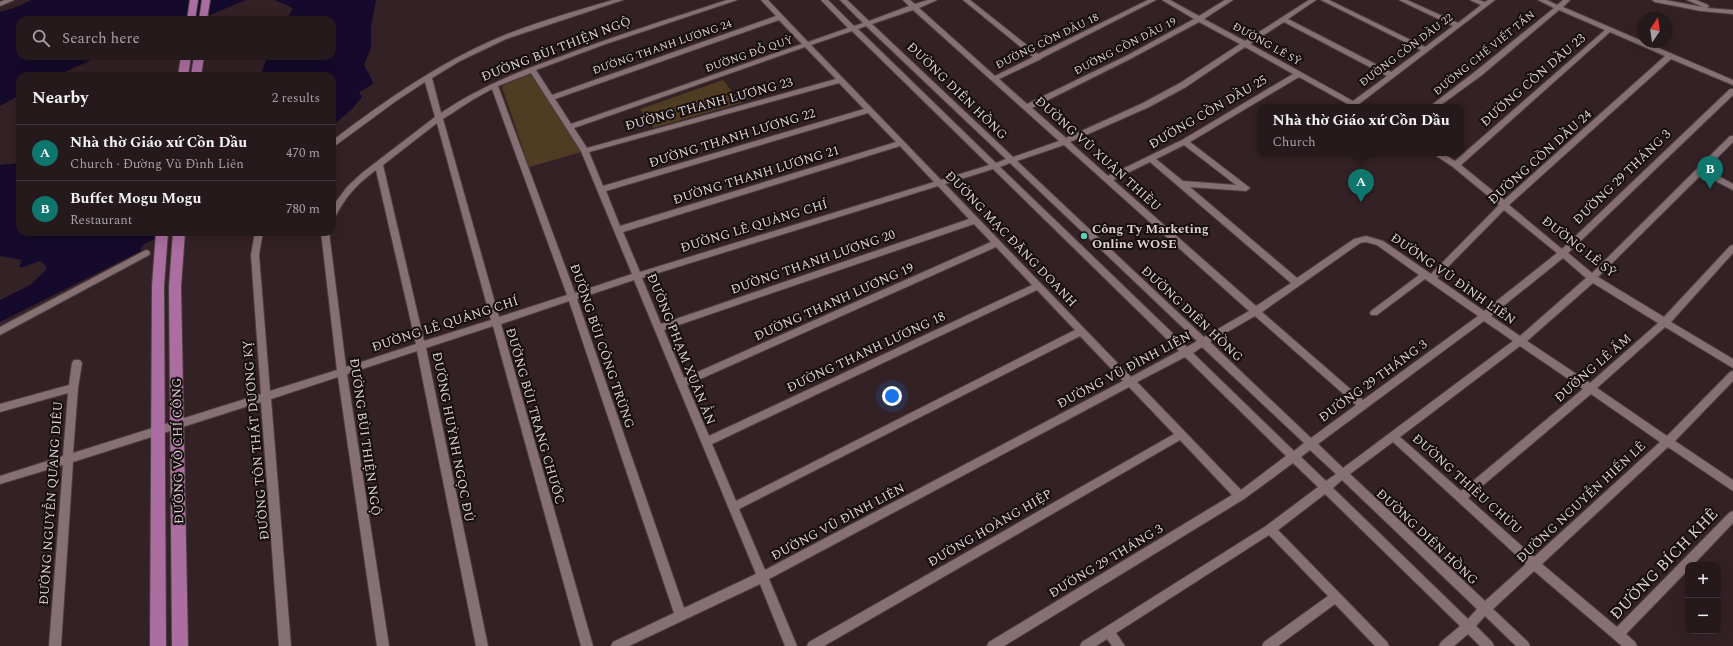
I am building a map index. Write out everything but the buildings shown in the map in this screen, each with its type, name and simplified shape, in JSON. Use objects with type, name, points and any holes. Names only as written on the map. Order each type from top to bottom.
[{"type":"main road","points":[[192,16],[194,0]]},
{"type":"main road","points":[[204,16],[206,0]]},
{"type":"main road","points":[[184,72],[185,60]]},
{"type":"main road","points":[[196,72],[198,60]]},
{"type":"main road","name":"ĐƯỜNG VÕ CHÍ CÔNG","points":[[158,646],[158,286],[162,236]]},
{"type":"main road","name":"ĐƯỜNG VÕ CHÍ CÔNG","points":[[178,236],[175,287],[180,646]]},
{"type":"street","points":[[0,4],[11,0]]},
{"type":"street","points":[[336,142],[394,98],[464,57],[504,38],[620,0]]},
{"type":"street","name":"ĐƯỜNG BÙI THIỆN NGỘ","points":[[336,205],[358,179],[379,165],[439,118],[471,97],[532,70],[626,35],[734,0]]},
{"type":"street","name":"ĐƯỜNG MẠC ĐĂNG DOANH","points":[[764,0],[1240,496]]},
{"type":"street","name":"ĐƯỜNG DIÊN HỒNG","points":[[824,0],[1488,646]]},
{"type":"street","name":"ĐƯỜNG DIÊN HỒNG","points":[[843,0],[1343,476],[1524,646]]},
{"type":"street","name":"ĐƯỜNG VŨ XUÂN THIỀU","points":[[906,0],[1363,405]]},
{"type":"street","name":"ĐƯỜNG ĐỖ QUỲ","points":[[570,127],[934,0]]},
{"type":"street","points":[[966,0],[1039,58]]},
{"type":"street","name":"ĐƯỜNG CỒN DẦU 18","points":[[994,79],[1039,58],[1153,0]]},
{"type":"street","name":"ĐƯỜNG LÊ SỸ","points":[[1165,0],[1352,104]]},
{"type":"street","name":"ĐƯỜNG CỒN DẦU 19","points":[[1027,107],[1136,55],[1230,0]]},
{"type":"street","name":"ĐƯỜNG LÊ QUẢNG CHÍ","points":[[0,480],[69,457],[178,425],[637,276],[994,166],[1066,141],[1146,105],[1184,85],[1313,0]]},
{"type":"street","points":[[1324,0],[1425,50]]},
{"type":"street","points":[[1402,0],[1457,25]]},
{"type":"street","points":[[1473,0],[1485,6]]},
{"type":"street","name":"ĐƯỜNG CỒN DẦU 22","points":[[1358,104],[1391,75],[1492,0]]},
{"type":"street","points":[[1541,0],[1733,83]]},
{"type":"street","name":"ĐƯỜNG CHẾ VIẾT TẤN","points":[[1437,104],[1479,73],[1567,0]]},
{"type":"street","points":[[1655,0],[1692,3],[1720,11],[1733,12]]},
{"type":"street","name":"ĐƯỜNG THANH LƯƠNG 24","points":[[551,98],[780,17]]},
{"type":"street","points":[[1283,19],[1391,75]]},
{"type":"street","name":"ĐƯỜNG CỒN DẦU 23","points":[[1456,165],[1609,30]]},
{"type":"street","name":"ĐƯỜNG CỒN DẦU 24","points":[[1374,313],[1428,277],[1505,204],[1670,56]]},
{"type":"street","name":"ĐƯỜNG PHẠM XUÂN ẨN","points":[[532,70],[585,151],[791,646]]},
{"type":"street","name":"ĐƯỜNG CỒN DẦU 25","points":[[1108,179],[1185,142],[1298,74]]},
{"type":"street","name":"ĐƯỜNG BÙI TRANG CHƯỚC","points":[[428,78],[586,646]]},
{"type":"street","name":"ĐƯỜNG THANH LƯƠNG 23","points":[[585,151],[840,80]]},
{"type":"street","name":"ĐƯỜNG BÙI CÔNG TRỪNG","points":[[494,86],[572,297],[680,616]]},
{"type":"street","name":"ĐƯỜNG 29 THÁNG 3","points":[[993,646],[1240,496],[1484,316],[1562,254],[1733,91]]},
{"type":"street","name":"ĐƯỜNG THANH LƯƠNG 22","points":[[602,190],[869,110]]},
{"type":"street","points":[[1086,646],[1270,529],[1343,476],[1520,341],[1592,278],[1733,138]]},
{"type":"street","points":[[1180,184],[1246,188],[1185,142]]},
{"type":"street","name":"ĐƯỜNG THANH LƯƠNG 21","points":[[618,230],[901,143]]},
{"type":"street","name":"ĐƯỜNG LÊ SỸ","points":[[1441,156],[1456,165],[1505,204],[1592,278],[1733,364]]},
{"type":"street","points":[[1150,158],[1297,283]]},
{"type":"street","name":"ĐƯỜNG HUỲNH NGỌC ĐỦ","points":[[379,165],[421,346],[482,646]]},
{"type":"street","points":[[1701,170],[1733,187]]},
{"type":"street","name":"ĐƯỜNG THANH LƯƠNG 20","points":[[659,328],[975,220]]},
{"type":"street","name":"ĐƯỜNG TÔN THẤT DƯƠNG KỴ","points":[[258,236],[255,256],[285,646]]},
{"type":"street","name":"ĐƯỜNG BÙI THIỆN NGỘ","points":[[325,236],[342,371],[383,646]]},
{"type":"street","name":"ĐƯỜNG VŨ ĐÌNH LIÊN","points":[[617,646],[762,577],[1186,352],[1256,311],[1357,241],[1364,239],[1373,240],[1380,244],[1733,486]]},
{"type":"street","name":"ĐƯỜNG THANH LƯƠNG 19","points":[[681,384],[997,243]]},
{"type":"street","name":"ĐƯỜNG LÊ ẤM","points":[[1461,498],[1590,389],[1665,322],[1733,248]]},
{"type":"street","points":[[0,331],[146,253]]},
{"type":"street","name":"ĐƯỜNG THANH LƯƠNG 18","points":[[706,442],[1038,286]]},
{"type":"street","points":[[733,507],[1081,331]]},
{"type":"street","name":"ĐƯỜNG NGUYỄN QUANG DIÊU","points":[[55,646],[73,388],[77,363]]},
{"type":"street","name":"ĐƯỜNG NGUYỄN HIẾN LÊ","points":[[1445,646],[1468,627],[1484,608],[1667,442],[1733,375]]},
{"type":"street","points":[[0,408],[73,388]]},
{"type":"street","name":"ĐƯỜNG HOÀNG HIỆP","points":[[813,646],[1181,435]]},
{"type":"street","name":"ĐƯỜNG THIỀU CHỬU","points":[[1394,437],[1534,564],[1631,646]]},
{"type":"street","name":"ĐƯỜNG BÍCH KHÊ","points":[[1618,634],[1733,516]]},
{"type":"street","points":[[1270,529],[1383,646]]},
{"type":"street","points":[[1268,646],[1336,597]]},
{"type":"street","points":[[1108,632],[1119,646]]},
{"type":"shaded area","points":[[31,0],[246,0],[208,16],[16,16],[16,60],[91,60],[65,72],[16,72],[16,97],[0,106],[0,12],[14,8]]},
{"type":"shaded area","points":[[275,0],[376,0],[371,26],[371,48],[364,65],[373,82],[372,85],[359,92],[362,97],[352,109],[336,123],[336,72],[262,72],[266,60],[336,60],[336,16],[289,16],[293,9]]},
{"type":"shaded area","points":[[529,75],[533,75],[581,152],[529,167],[502,87]]},
{"type":"shaded area","points":[[723,80],[741,103],[653,128],[640,109]]},
{"type":"shaded area","points":[[16,163],[16,236],[162,236],[144,244],[141,251],[0,322],[0,300],[30,285],[46,270],[46,266],[40,261],[19,267],[22,260],[0,256],[0,165]]},
{"type":"place","name":"Buffet Mogu Mogu","points":[[1710,189]]},
{"type":"place","name":"Nhà thờ Giáo xứ Cồn Dầu","points":[[1361,202]]},
{"type":"place","name":"Công Ty Marketing Online WOSE","points":[[1084,236]]}]
